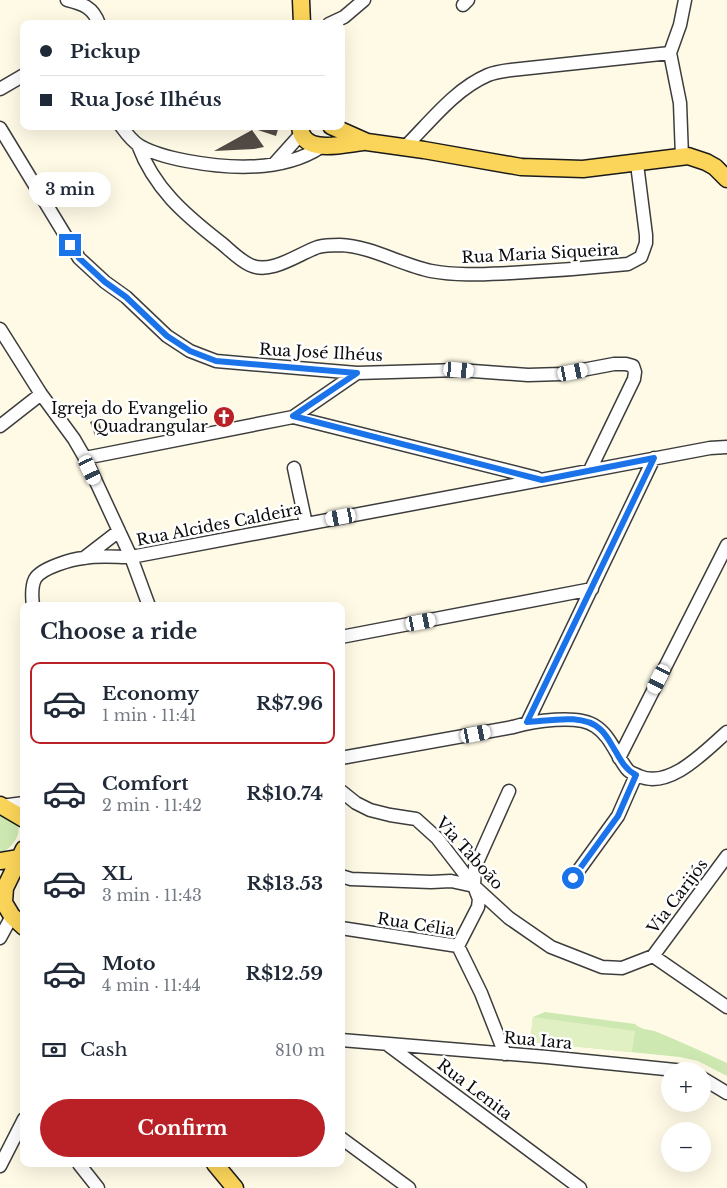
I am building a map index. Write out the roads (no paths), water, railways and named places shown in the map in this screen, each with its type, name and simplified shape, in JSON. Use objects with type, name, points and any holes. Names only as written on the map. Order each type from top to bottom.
[{"type":"main road","points":[[302,0],[302,20]]},
{"type":"main road","points":[[302,130],[309,143],[321,147],[368,142],[521,167],[548,169],[583,169],[637,164],[688,156],[715,167],[727,178]]},
{"type":"main road","points":[[321,147],[330,130]]},
{"type":"main road","points":[[340,130],[368,142]]},
{"type":"main road","points":[[0,806],[20,817]]},
{"type":"main road","points":[[0,860],[20,854]]},
{"type":"main road","points":[[20,856],[5,888],[5,904],[20,923]]},
{"type":"main road","points":[[218,1167],[235,1188]]},
{"type":"street","points":[[67,0],[83,4],[92,10],[97,20]]},
{"type":"street","points":[[338,20],[364,0]]},
{"type":"street","points":[[682,157],[680,103],[670,53],[680,25],[685,0]]},
{"type":"street","points":[[405,147],[456,96],[472,83],[490,74],[511,70],[670,53]]},
{"type":"street","points":[[0,89],[20,78]]},
{"type":"street","name":"Rua José Ilhéus","points":[[0,128],[79,258],[105,282],[126,297],[167,336],[190,351],[216,361],[357,373],[459,370],[528,375],[561,374],[614,364],[633,366],[636,372],[634,379],[590,470]]},
{"type":"street","points":[[125,130],[138,145],[156,154],[207,164],[243,167],[275,163],[306,155],[321,147]]},
{"type":"street","points":[[275,163],[301,130]]},
{"type":"street","name":"Rua Maria Siqueira","points":[[138,145],[150,172],[176,205],[201,228],[249,265],[260,268],[274,266],[320,246],[331,245],[360,248],[431,271],[456,274],[528,272],[628,264],[640,257],[646,243],[637,164]]},
{"type":"street","points":[[0,329],[41,394],[74,439],[85,458],[131,557],[148,602]]},
{"type":"street","points":[[85,458],[293,416],[357,373]]},
{"type":"street","points":[[0,426],[41,394]]},
{"type":"street","points":[[293,416],[542,480]]},
{"type":"street","name":"Rua Alcides Caldeira","points":[[84,558],[131,557],[654,458],[710,448],[727,447]]},
{"type":"street","points":[[527,722],[654,458]]},
{"type":"street","points":[[484,465],[491,473],[489,486],[484,490]]},
{"type":"street","points":[[294,468],[306,524]]},
{"type":"street","points":[[33,602],[32,588],[35,579],[41,572],[84,558],[119,531]]},
{"type":"street","points":[[619,758],[727,545]]},
{"type":"street","points":[[345,636],[592,589]]},
{"type":"street","points":[[345,757],[513,727],[527,722],[586,721],[594,725],[605,735],[628,772],[644,778],[659,779],[685,768],[727,732]]},
{"type":"street","points":[[573,878],[618,816],[636,775]]},
{"type":"street","points":[[458,946],[478,907],[479,899],[474,886],[475,867],[509,791]]},
{"type":"street","name":"Via Taboão","points":[[345,794],[356,803],[370,810],[416,819],[438,838],[474,886],[509,918],[551,947],[602,967],[622,968],[653,956]]},
{"type":"street","points":[[0,806],[20,804]]},
{"type":"street","name":"Via Carijós","points":[[653,956],[727,856]]},
{"type":"street","points":[[345,877],[431,882],[451,881],[474,886]]},
{"type":"street","points":[[0,938],[5,904]]},
{"type":"street","name":"Rua Célia","points":[[345,929],[458,946],[485,1002],[505,1054]]},
{"type":"street","points":[[653,956],[727,1007]]},
{"type":"street","points":[[345,1040],[388,1045]]},
{"type":"street","name":"Rua Iara","points":[[388,1045],[661,1069]]},
{"type":"street","name":"Rua Lenita","points":[[388,1045],[580,1188]]},
{"type":"street","points":[[711,1083],[727,1093]]},
{"type":"street","points":[[0,1166],[20,1127]]},
{"type":"street","points":[[345,1141],[409,1188]]},
{"type":"street","points":[[81,1167],[98,1188]]},
{"type":"place","name":"Igreja do Evangelio Quadrangular","points":[[224,417]]}]
